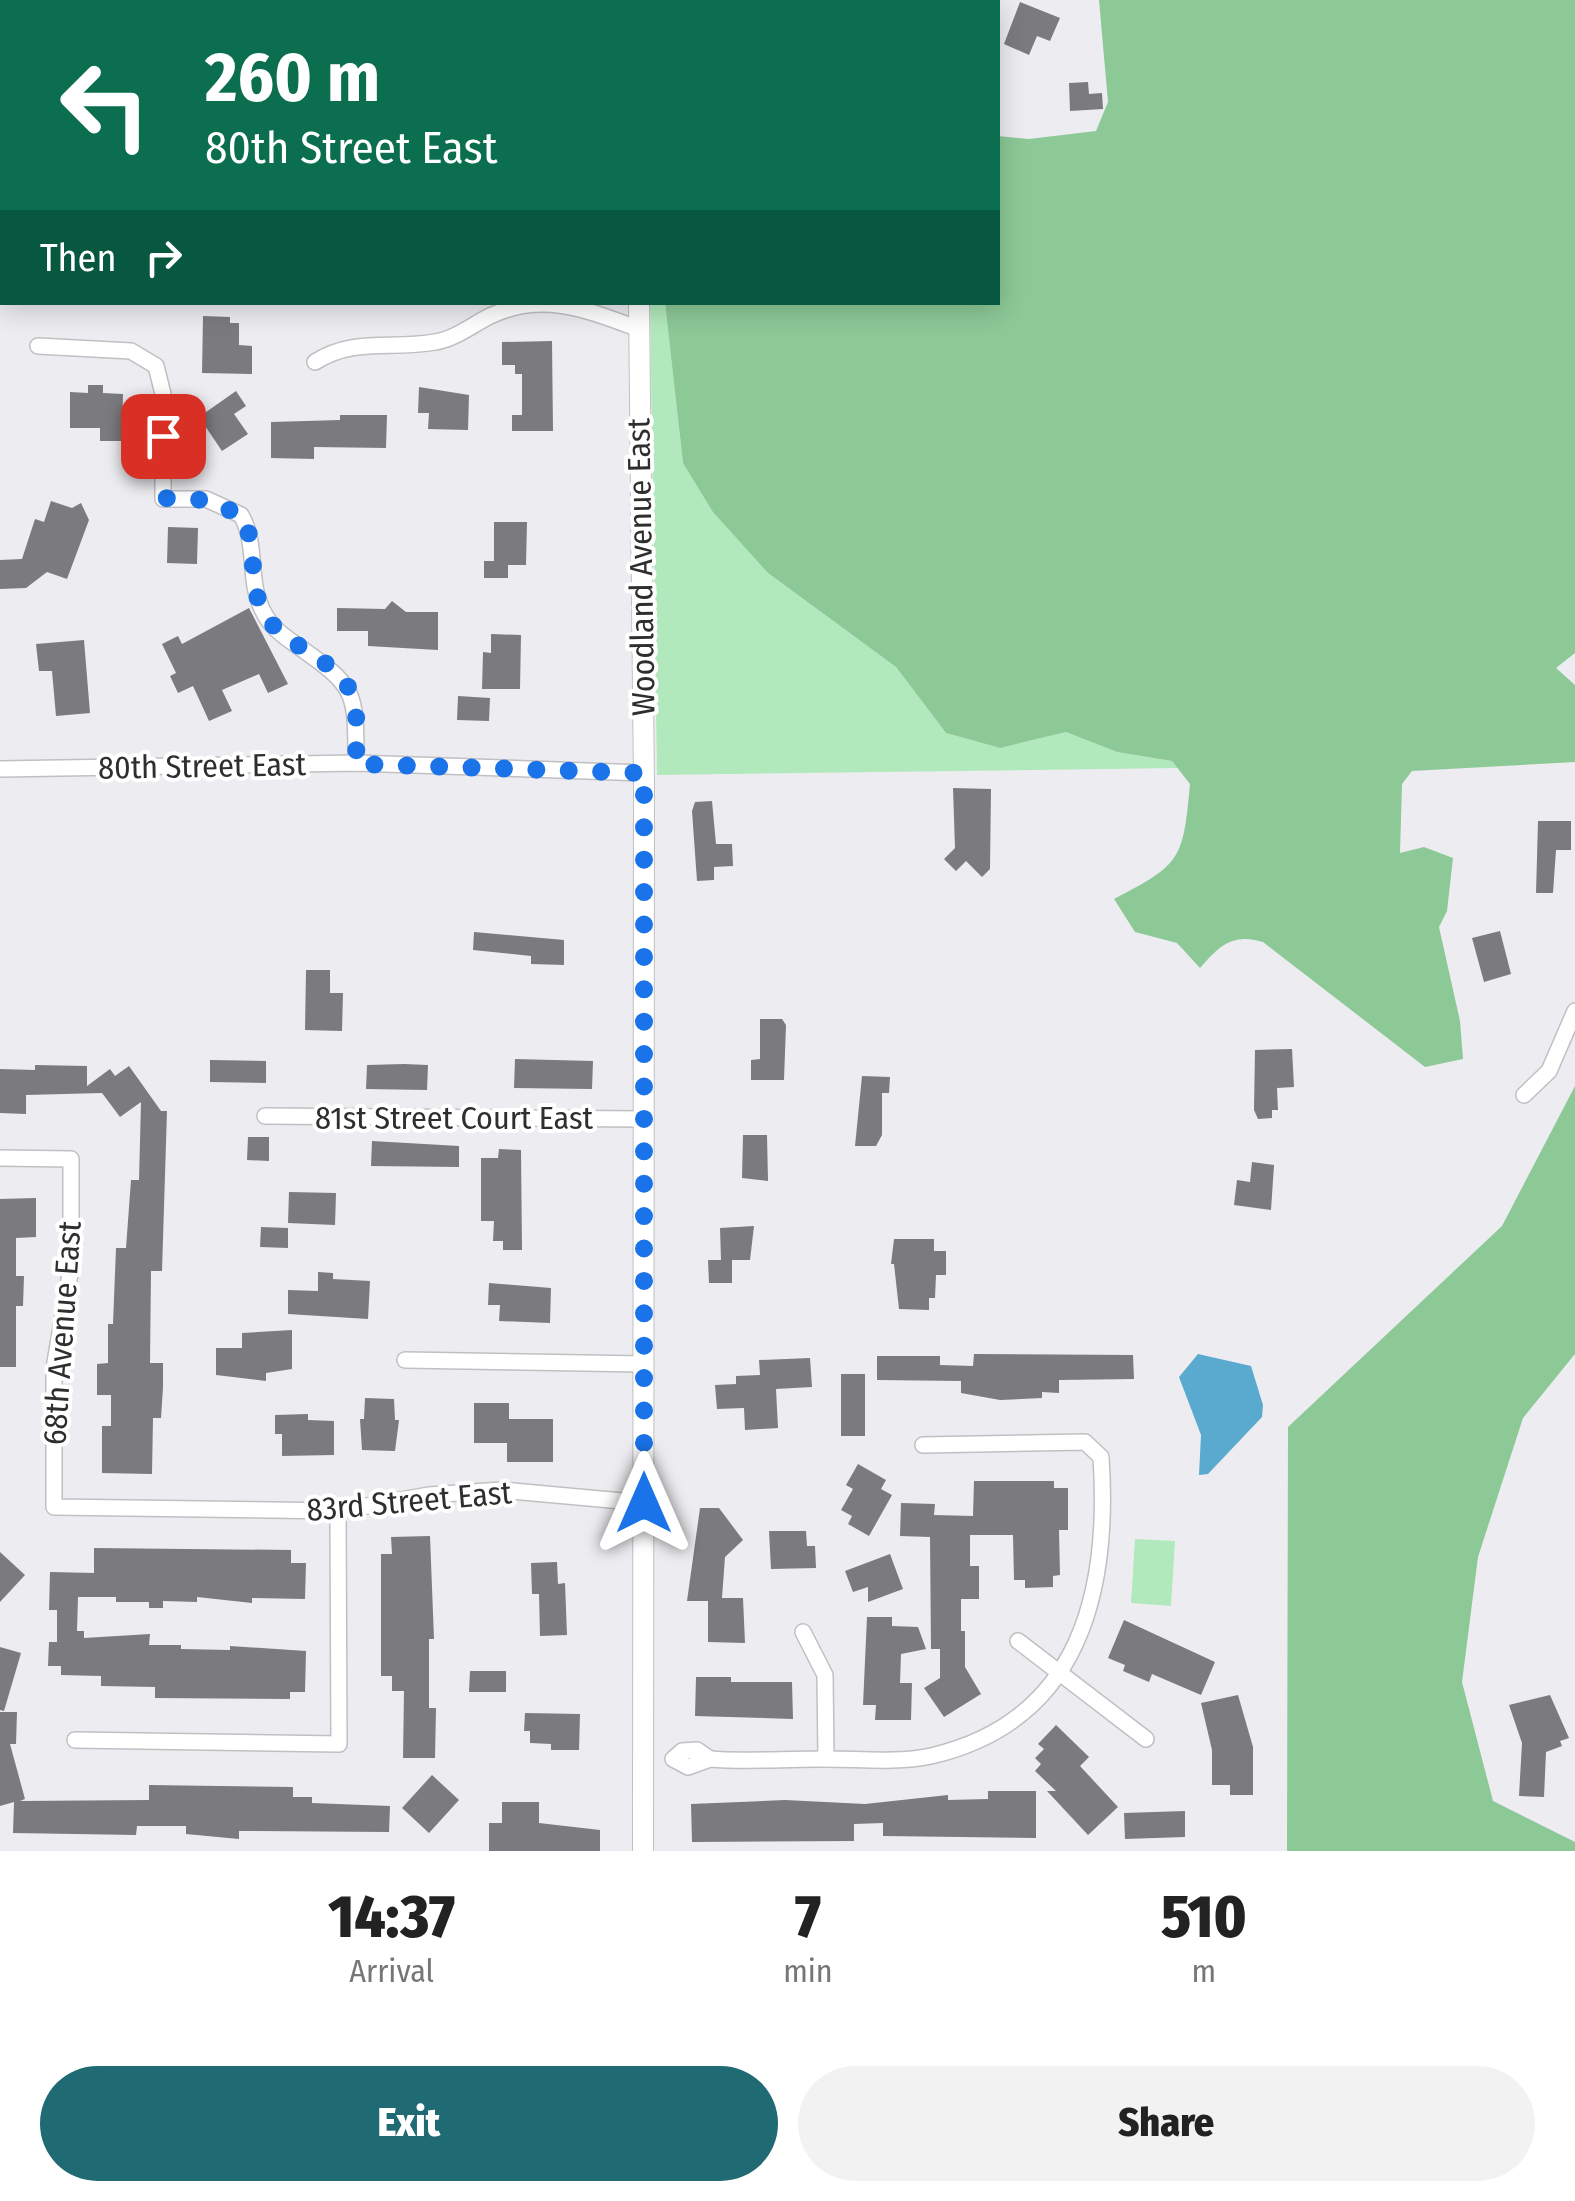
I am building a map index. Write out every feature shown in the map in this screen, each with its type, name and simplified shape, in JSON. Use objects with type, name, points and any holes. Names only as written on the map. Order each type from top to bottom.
[{"type":"street","points":[[315,362],[356,344],[444,340],[506,309],[525,305]]},
{"type":"street","points":[[558,305],[580,307],[639,329]]},
{"type":"street","name":"Woodland Avenue East","points":[[638,305],[644,773],[643,1851]]},
{"type":"street","points":[[38,346],[131,351],[156,366],[164,394],[164,498],[206,500],[241,515],[249,537],[255,590],[266,617],[350,690],[356,716],[356,764]]},
{"type":"street","name":"80th Street East","points":[[0,768],[356,764],[644,773]]},
{"type":"street","points":[[1524,1095],[1549,1071],[1575,1011]]},
{"type":"street","name":"81st Street Court East","points":[[265,1116],[644,1119]]},
{"type":"street","name":"68th Avenue East","points":[[0,1158],[70,1159],[70,1268],[54,1368],[54,1507]]},
{"type":"street","points":[[405,1360],[644,1364]]},
{"type":"street","points":[[643,1760],[673,1759],[693,1749],[710,1759],[909,1759],[953,1749],[996,1730],[1036,1700],[1057,1676],[1090,1614],[1102,1561],[1101,1457],[1085,1442],[923,1445]]},
{"type":"street","name":"83rd Street East","points":[[54,1507],[338,1511],[429,1494],[501,1490],[644,1503]]},
{"type":"street","points":[[74,1740],[338,1744],[338,1511]]},
{"type":"street","points":[[803,1632],[825,1674],[826,1759]]},
{"type":"street","points":[[1018,1641],[1057,1676],[1146,1739]]},
{"type":"green space","points":[[1099,0],[1575,0],[1575,653],[1556,668],[1575,685],[1575,762],[1412,771],[1402,784],[1400,853],[1424,847],[1453,858],[1447,911],[1439,927],[1460,1021],[1463,1059],[1425,1067],[1263,942],[1235,940],[1200,968],[1177,943],[1135,932],[1114,899],[1154,877],[1181,844],[1190,784],[1172,761],[1117,752],[1066,732],[1000,748],[946,733],[896,667],[768,573],[713,512],[683,463],[665,305],[1000,305],[1000,136],[1029,139],[1096,131],[1108,102]]},
{"type":"green space","points":[[650,305],[665,305],[683,463],[768,573],[896,667],[946,733],[1000,748],[1066,732],[1117,752],[1172,761],[1178,768],[657,775]]},
{"type":"green space","points":[[1575,1086],[1575,1354],[1523,1418],[1478,1557],[1462,1682],[1493,1801],[1575,1842],[1575,1851],[1287,1851],[1288,1427],[1502,1226]]},
{"type":"green space","points":[[1135,1539],[1175,1541],[1171,1606],[1131,1603]]},
{"type":"water","points":[[1198,1354],[1251,1366],[1263,1405],[1262,1417],[1208,1474],[1199,1475],[1201,1435],[1179,1377]]},
{"type":"building","points":[[1020,2],[1060,18],[1050,41],[1037,36],[1029,55],[1004,44]]},
{"type":"building","points":[[1088,82],[1089,94],[1102,93],[1103,109],[1070,111],[1069,83]]},
{"type":"building","points":[[203,316],[230,317],[230,323],[239,323],[239,345],[252,346],[252,374],[202,373]]},
{"type":"building","points":[[552,341],[553,431],[512,431],[512,415],[522,415],[522,374],[515,374],[515,365],[502,365],[502,342]]},
{"type":"building","points":[[88,385],[103,385],[103,393],[123,394],[122,441],[100,441],[100,428],[70,428],[70,392],[88,393]]},
{"type":"building","points":[[419,387],[469,395],[468,430],[428,429],[429,413],[418,413]]},
{"type":"building","points":[[236,391],[246,406],[234,414],[248,434],[222,451],[199,417]]},
{"type":"building","points":[[340,415],[387,415],[386,448],[314,447],[314,459],[271,458],[271,422],[340,420]]},
{"type":"building","points":[[51,501],[72,508],[81,503],[89,520],[67,579],[47,572],[26,588],[0,589],[0,560],[22,559],[35,519],[44,522]]},
{"type":"building","points":[[494,522],[527,522],[526,565],[508,565],[508,578],[484,578],[484,561],[494,561]]},
{"type":"building","points":[[168,527],[198,528],[197,564],[167,563]]},
{"type":"building","points":[[392,601],[406,612],[438,612],[438,650],[368,646],[368,631],[337,631],[337,608],[385,609]]},
{"type":"building","points":[[249,608],[288,684],[268,693],[259,674],[222,690],[232,711],[209,721],[193,686],[178,693],[170,676],[176,673],[162,644],[178,636],[182,644]]},
{"type":"building","points":[[491,634],[521,635],[520,689],[482,689],[483,652],[491,653]]},
{"type":"building","points":[[84,640],[90,713],[56,716],[52,671],[39,671],[36,644]]},
{"type":"building","points":[[458,696],[490,698],[489,721],[457,720]]},
{"type":"building","points":[[953,788],[991,789],[990,869],[982,877],[966,861],[956,871],[944,859],[955,848]]},
{"type":"building","points":[[712,801],[716,844],[732,844],[733,866],[714,867],[714,880],[697,881],[692,811],[695,802]]},
{"type":"building","points":[[1538,821],[1571,821],[1571,850],[1556,850],[1553,893],[1536,893]]},
{"type":"building","points":[[1500,931],[1511,974],[1484,982],[1472,938]]},
{"type":"building","points":[[474,932],[564,940],[564,965],[531,964],[531,956],[473,950]]},
{"type":"building","points":[[306,970],[330,970],[330,993],[343,993],[342,1031],[305,1030]]},
{"type":"building","points":[[760,1019],[782,1019],[786,1025],[784,1080],[751,1080],[751,1060],[760,1059]]},
{"type":"building","points":[[1292,1049],[1294,1087],[1277,1088],[1278,1110],[1272,1110],[1272,1118],[1258,1119],[1254,1110],[1255,1050]]},
{"type":"building","points":[[515,1059],[593,1061],[592,1089],[514,1088]]},
{"type":"building","points":[[210,1060],[266,1061],[266,1083],[210,1082]]},
{"type":"building","points":[[35,1065],[87,1066],[87,1086],[110,1069],[115,1076],[129,1066],[161,1111],[167,1111],[162,1271],[151,1271],[150,1363],[163,1363],[161,1418],[153,1418],[152,1474],[102,1473],[102,1426],[111,1426],[111,1395],[97,1395],[97,1364],[108,1363],[116,1248],[126,1248],[131,1180],[139,1180],[141,1102],[120,1117],[102,1093],[26,1095],[26,1114],[0,1113],[0,1069],[35,1070]]},
{"type":"building","points":[[367,1065],[428,1065],[427,1090],[366,1089]]},
{"type":"building","points":[[862,1076],[890,1077],[889,1093],[882,1093],[882,1135],[876,1146],[855,1146]]},
{"type":"building","points":[[743,1135],[767,1135],[768,1181],[742,1178]]},
{"type":"building","points":[[248,1137],[269,1137],[269,1161],[247,1160]]},
{"type":"building","points":[[372,1141],[459,1146],[459,1167],[371,1166]]},
{"type":"building","points":[[499,1149],[521,1150],[522,1250],[503,1250],[503,1241],[493,1241],[494,1221],[481,1221],[481,1158],[498,1158]]},
{"type":"building","points":[[1252,1162],[1274,1165],[1271,1210],[1234,1205],[1237,1180],[1250,1182]]},
{"type":"building","points":[[289,1192],[336,1193],[335,1225],[288,1223]]},
{"type":"building","points":[[36,1198],[36,1237],[16,1238],[16,1276],[24,1276],[23,1306],[16,1306],[16,1367],[0,1367],[0,1199]]},
{"type":"building","points":[[754,1226],[750,1260],[732,1260],[732,1283],[709,1283],[708,1260],[721,1260],[720,1228]]},
{"type":"building","points":[[261,1227],[288,1228],[288,1248],[260,1247]]},
{"type":"building","points":[[894,1239],[934,1239],[934,1251],[946,1251],[946,1275],[936,1275],[935,1298],[929,1298],[929,1310],[899,1309],[891,1264]]},
{"type":"building","points":[[318,1272],[333,1273],[333,1279],[370,1281],[368,1319],[288,1314],[288,1290],[318,1291]]},
{"type":"building","points":[[489,1283],[551,1288],[550,1323],[499,1321],[500,1305],[488,1305]]},
{"type":"building","points":[[292,1330],[292,1369],[266,1373],[266,1381],[216,1375],[216,1348],[242,1348],[242,1333]]},
{"type":"building","points":[[974,1354],[1133,1355],[1134,1379],[1059,1380],[1059,1393],[1000,1400],[961,1393],[961,1381],[877,1380],[877,1356],[940,1356],[940,1365],[973,1366]]},
{"type":"building","points":[[810,1358],[812,1387],[776,1389],[778,1428],[745,1430],[744,1408],[717,1409],[715,1385],[736,1384],[736,1376],[760,1375],[759,1360]]},
{"type":"building","points":[[841,1374],[865,1374],[865,1436],[841,1436]]},
{"type":"building","points":[[365,1398],[394,1399],[395,1420],[399,1420],[395,1451],[362,1450],[360,1419],[364,1419]]},
{"type":"building","points":[[474,1403],[509,1403],[509,1419],[553,1419],[553,1462],[507,1462],[507,1443],[474,1443]]},
{"type":"building","points":[[308,1414],[308,1420],[334,1421],[334,1455],[282,1456],[282,1434],[275,1434],[275,1415]]},
{"type":"building","points":[[858,1464],[886,1480],[881,1489],[892,1495],[869,1536],[848,1524],[852,1516],[841,1510],[853,1489],[846,1485]]},
{"type":"building","points":[[974,1481],[1054,1481],[1054,1488],[1068,1488],[1068,1530],[1059,1530],[1060,1575],[1053,1576],[1053,1587],[1025,1588],[1025,1580],[1014,1580],[1013,1535],[970,1535],[970,1566],[979,1566],[979,1599],[961,1599],[961,1631],[965,1631],[965,1667],[981,1694],[944,1717],[924,1688],[940,1678],[940,1649],[931,1649],[930,1537],[900,1536],[901,1503],[935,1504],[934,1515],[973,1516]]},
{"type":"building","points":[[700,1508],[719,1508],[743,1540],[725,1557],[722,1598],[743,1598],[745,1643],[708,1642],[708,1601],[687,1601]]},
{"type":"building","points":[[769,1531],[806,1531],[807,1546],[815,1546],[816,1568],[771,1569]]},
{"type":"building","points":[[430,1536],[434,1639],[429,1639],[429,1708],[436,1708],[435,1758],[403,1758],[404,1691],[392,1691],[392,1676],[381,1676],[381,1554],[392,1554],[391,1537]]},
{"type":"building","points":[[94,1548],[291,1550],[291,1563],[306,1563],[305,1599],[252,1598],[252,1603],[197,1597],[197,1602],[163,1601],[163,1608],[149,1608],[149,1602],[78,1597],[77,1631],[84,1631],[84,1638],[150,1634],[149,1645],[181,1645],[181,1649],[230,1650],[230,1646],[306,1651],[305,1692],[290,1692],[290,1699],[155,1698],[155,1687],[101,1686],[101,1676],[61,1675],[61,1666],[48,1666],[49,1642],[57,1642],[57,1610],[49,1610],[50,1572],[94,1573]]},
{"type":"building","points":[[0,1552],[25,1575],[0,1602]]},
{"type":"building","points":[[890,1554],[903,1589],[868,1602],[868,1587],[853,1592],[845,1571]]},
{"type":"building","points":[[557,1562],[558,1584],[565,1583],[567,1635],[540,1636],[539,1594],[532,1594],[531,1563]]},
{"type":"building","points":[[867,1617],[892,1617],[892,1626],[918,1627],[926,1649],[901,1654],[900,1683],[912,1683],[911,1720],[875,1720],[876,1705],[863,1705]]},
{"type":"building","points":[[1124,1620],[1215,1662],[1201,1695],[1152,1674],[1149,1682],[1123,1671],[1125,1665],[1108,1658]]},
{"type":"building","points":[[0,1647],[21,1653],[4,1711],[0,1710]]},
{"type":"building","points":[[470,1671],[506,1671],[506,1692],[469,1692]]},
{"type":"building","points":[[696,1677],[731,1677],[731,1682],[792,1682],[793,1719],[695,1716]]},
{"type":"building","points":[[1238,1695],[1253,1747],[1253,1795],[1230,1795],[1230,1785],[1212,1785],[1212,1750],[1201,1703]]},
{"type":"building","points":[[1550,1695],[1569,1738],[1560,1741],[1562,1746],[1546,1752],[1544,1797],[1519,1796],[1522,1743],[1509,1705]]},
{"type":"building","points":[[0,1712],[17,1712],[16,1744],[10,1744],[25,1799],[20,1801],[149,1800],[149,1785],[293,1787],[293,1797],[312,1797],[312,1803],[390,1806],[389,1832],[239,1831],[239,1839],[186,1834],[186,1826],[137,1826],[136,1835],[13,1833],[14,1802],[0,1806]]},
{"type":"building","points":[[525,1713],[580,1714],[579,1750],[551,1750],[551,1744],[530,1743],[530,1731],[524,1731]]},
{"type":"building","points":[[1056,1725],[1089,1757],[1080,1766],[1118,1807],[1088,1835],[1047,1791],[1056,1791],[1035,1771],[1041,1764],[1035,1758],[1044,1749],[1038,1744]]},
{"type":"building","points":[[432,1775],[459,1800],[429,1833],[402,1808]]},
{"type":"building","points":[[988,1791],[1036,1791],[1036,1838],[883,1836],[883,1823],[854,1824],[854,1841],[692,1842],[691,1804],[785,1800],[865,1804],[948,1795],[948,1800],[988,1799]]},
{"type":"building","points":[[502,1802],[539,1802],[539,1823],[600,1830],[600,1851],[489,1851],[489,1823],[502,1823]]},
{"type":"building","points":[[1185,1811],[1185,1837],[1125,1839],[1124,1813]]},
{"type":"route","points":[[163,436],[164,498],[206,500],[229,506],[241,515],[249,537],[255,590],[266,617],[347,686],[355,708],[356,764],[644,773],[644,1503]]}]
